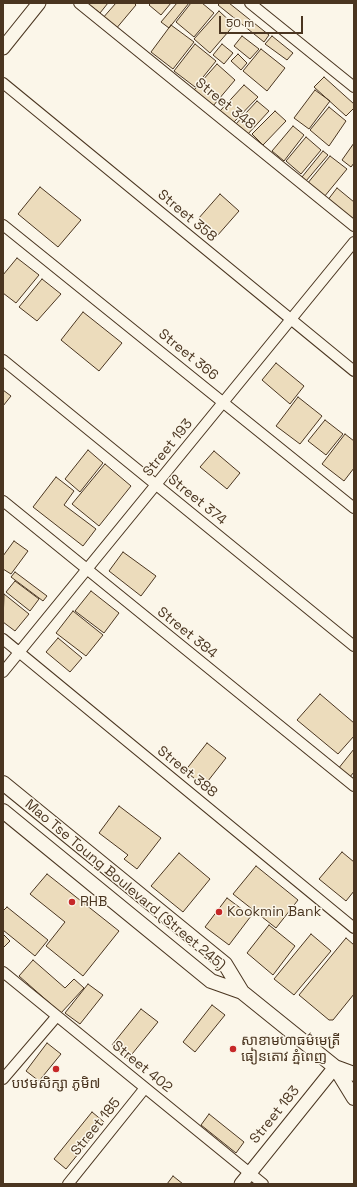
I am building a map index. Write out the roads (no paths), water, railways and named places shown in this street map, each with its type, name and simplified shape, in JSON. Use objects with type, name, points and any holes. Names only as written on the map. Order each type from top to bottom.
[{"type":"main road","name":"Mao Tse Toung Boulevard (Street 245)","points":[[3,783],[225,964],[242,992]]},
{"type":"main road","name":"Mao Tse Toung Boulevard (Street 245)","points":[[3,811],[210,981],[242,992],[334,1066],[354,1074]]},
{"type":"main road","name":"Mao Tse Toung Boulevard (Street 245)","points":[[334,1066],[354,1098]]},
{"type":"street","points":[[3,48],[39,3]]},
{"type":"street","name":"Street 348","points":[[79,3],[354,226]]},
{"type":"street","points":[[250,3],[354,87]]},
{"type":"street","name":"Street 358","points":[[3,83],[354,371]]},
{"type":"street","name":"Street 366","points":[[3,225],[354,508]]},
{"type":"street","name":"Street 193","points":[[3,672],[354,242]]},
{"type":"street","name":"Street 374","points":[[3,360],[354,646]]},
{"type":"street","name":"Street 384","points":[[3,501],[354,786]]},
{"type":"street","name":"Street 388","points":[[3,639],[354,928]]},
{"type":"street","name":"Street 402","points":[[3,972],[263,1184]]},
{"type":"street","points":[[3,1079],[57,1016]]},
{"type":"street","name":"Street 183","points":[[241,1184],[334,1066]]},
{"type":"street","name":"Street 185","points":[[68,1184],[146,1088]]},
{"type":"place","name":"RHB","points":[[72,902]]},
{"type":"place","name":"Kookmin Bank","points":[[219,912]]},
{"type":"place","name":"សាខាមហាធម៌មេត្រី ធៀនតោវ ភ្នំពេញ","points":[[233,1049]]},
{"type":"place","name":"បឋមសិក្សា ភូមិ៧","points":[[56,1069]]}]
